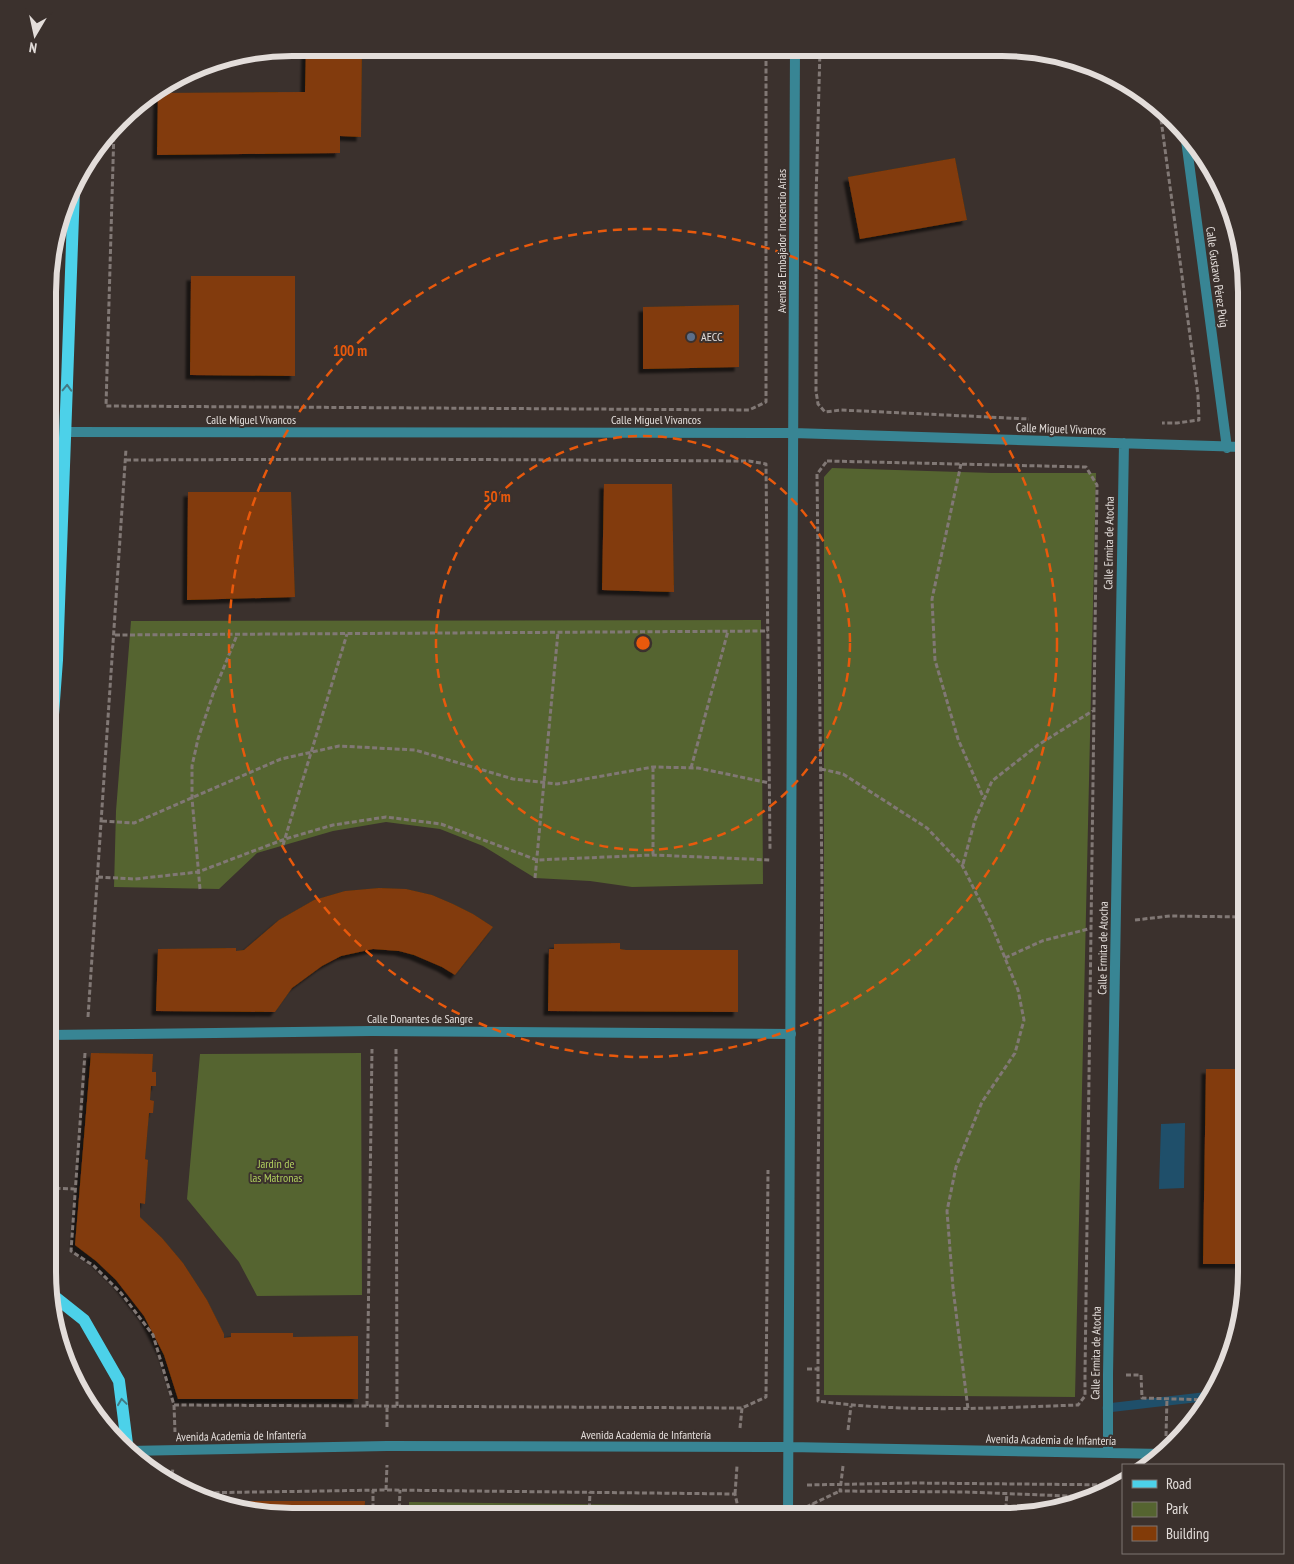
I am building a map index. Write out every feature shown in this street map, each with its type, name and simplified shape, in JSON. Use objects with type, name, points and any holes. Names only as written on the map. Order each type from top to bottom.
[{"type":"main road","points":[[56,674],[73,204]]},
{"type":"main road","points":[[58,1299],[84,1320],[119,1381],[127,1440]]},
{"type":"street","name":"Avenida Embajador Inocencio Arias","points":[[788,1508],[795,56]]},
{"type":"street","name":"Calle Gustavo Pérez Puig","points":[[1187,146],[1227,448]]},
{"type":"street","name":"Calle Miguel Vivancos","points":[[65,432],[792,433],[1238,447]]},
{"type":"street","name":"Calle Ermita de Atocha","points":[[1108,1453],[1124,443]]},
{"type":"street","name":"Calle Donantes de Sangre","points":[[56,1035],[372,1031],[791,1034]]},
{"type":"street","name":"Avenida Academia de Infantería","points":[[139,1451],[387,1446],[789,1448],[1151,1454]]},
{"type":"path","points":[[114,139],[106,406],[748,410],[766,402],[766,56]]},
{"type":"path","points":[[820,56],[816,199],[816,391],[818,404],[825,412],[841,410],[1035,419]]},
{"type":"path","points":[[1158,423],[1199,420],[1198,395],[1161,118]]},
{"type":"path","points":[[127,406],[126,460],[115,635],[71,1251],[94,1266],[121,1293],[153,1335],[174,1405],[176,1450],[172,1475]]},
{"type":"path","points":[[98,877],[135,879],[198,872],[285,839],[333,825],[386,817],[441,824],[537,860],[653,855],[770,860],[766,464],[749,460],[126,460]]},
{"type":"path","points":[[827,461],[961,464],[1086,467],[1097,485],[1084,1396],[1078,1405],[968,1409],[851,1406],[818,1401],[818,1180],[822,884],[817,474],[827,461]]},
{"type":"path","points":[[961,464],[932,600],[935,660],[958,739],[984,799]]},
{"type":"path","points":[[691,768],[728,631]]},
{"type":"path","points":[[115,635],[768,631]]},
{"type":"path","points":[[535,878],[558,632]]},
{"type":"path","points":[[283,845],[347,634]]},
{"type":"path","points":[[200,889],[192,798],[192,766],[198,739],[213,694],[237,635]]},
{"type":"path","points":[[962,865],[975,820],[992,781],[1038,745],[1094,710]]},
{"type":"path","points":[[102,822],[134,823],[281,759],[339,746],[415,750],[512,779],[544,783],[557,784],[652,768],[691,768],[769,783]]},
{"type":"path","points":[[652,768],[653,855]]},
{"type":"path","points":[[821,768],[843,774],[927,828],[962,865],[990,921],[1018,990],[1024,1020],[1015,1053],[982,1102],[956,1167],[947,1211],[952,1288],[968,1409]]},
{"type":"path","points":[[367,1406],[372,1031]]},
{"type":"path","points":[[396,1031],[397,1406]]},
{"type":"path","points":[[174,1405],[742,1408],[766,1397],[768,1168]]},
{"type":"path","points":[[56,1189],[75,1190]]},
{"type":"path","points":[[1085,1374],[1141,1375],[1142,1398],[1200,1400]]},
{"type":"path","points":[[1166,1441],[1167,1398]]},
{"type":"path","points":[[851,1406],[840,1491],[1073,1496]]},
{"type":"path","points":[[789,1486],[841,1484],[1102,1485]]},
{"type":"path","points":[[373,1490],[373,1508]]},
{"type":"path","points":[[400,1490],[400,1508]]},
{"type":"path","points":[[210,1493],[400,1490],[735,1494],[738,1508]]},
{"type":"path","points":[[589,1508],[590,1492]]},
{"type":"path","points":[[1006,1508],[1007,1494]]},
{"type":"path","points":[[813,1503],[813,1508]]},
{"type":"green space","points":[[832,468],[992,473],[1096,473],[1075,1397],[824,1395],[824,477]]},
{"type":"green space","points":[[761,620],[763,884],[632,887],[590,881],[535,878],[483,846],[440,829],[386,822],[333,831],[257,853],[219,889],[114,887],[116,811],[131,621]]},
{"type":"green space","name":"Jardín de las Matronas","points":[[361,1053],[362,1295],[257,1296],[239,1262],[187,1199],[200,1054]]},
{"type":"green space","points":[[409,1502],[724,1506],[724,1508],[409,1508]]},
{"type":"green space","points":[[955,1506],[1023,1507],[1001,1508],[955,1508]]},
{"type":"water","points":[[1185,1123],[1184,1188],[1159,1189],[1161,1124]]},
{"type":"building","points":[[306,56],[362,56],[361,137],[340,136],[340,153],[157,155],[158,98],[166,93],[305,92]]},
{"type":"building","points":[[955,158],[967,220],[860,239],[848,177]]},
{"type":"building","points":[[191,276],[295,276],[295,376],[190,375]]},
{"type":"building","name":"AECC","points":[[739,305],[739,367],[643,369],[643,307]]},
{"type":"building","points":[[604,484],[672,484],[674,592],[602,590]]},
{"type":"building","points":[[188,492],[291,492],[295,597],[187,600]]},
{"type":"building","points":[[379,888],[406,889],[432,895],[473,914],[493,927],[455,975],[414,955],[399,951],[373,949],[341,956],[322,966],[292,988],[275,1012],[156,1011],[158,949],[236,948],[236,951],[244,950],[279,920],[314,900],[345,891]]},
{"type":"building","points":[[620,943],[620,949],[626,950],[738,950],[738,1012],[548,1011],[549,949],[554,949],[554,944]]},
{"type":"building","points":[[91,1053],[153,1054],[152,1072],[156,1072],[156,1086],[151,1086],[150,1100],[154,1101],[153,1113],[149,1113],[145,1159],[148,1160],[145,1204],[140,1203],[140,1217],[162,1238],[183,1263],[207,1300],[224,1334],[224,1338],[231,1337],[231,1333],[293,1333],[293,1337],[358,1336],[358,1399],[178,1399],[164,1355],[144,1316],[116,1280],[75,1245]]},
{"type":"building","points":[[1206,1069],[1238,1069],[1238,1264],[1203,1264]]},
{"type":"building","points":[[236,1501],[365,1501],[365,1508],[293,1508],[262,1506]]},
{"type":"waterway","points":[[1107,1408],[1202,1397]]},
{"type":"place","name":"AECC","points":[[691,337]]}]
